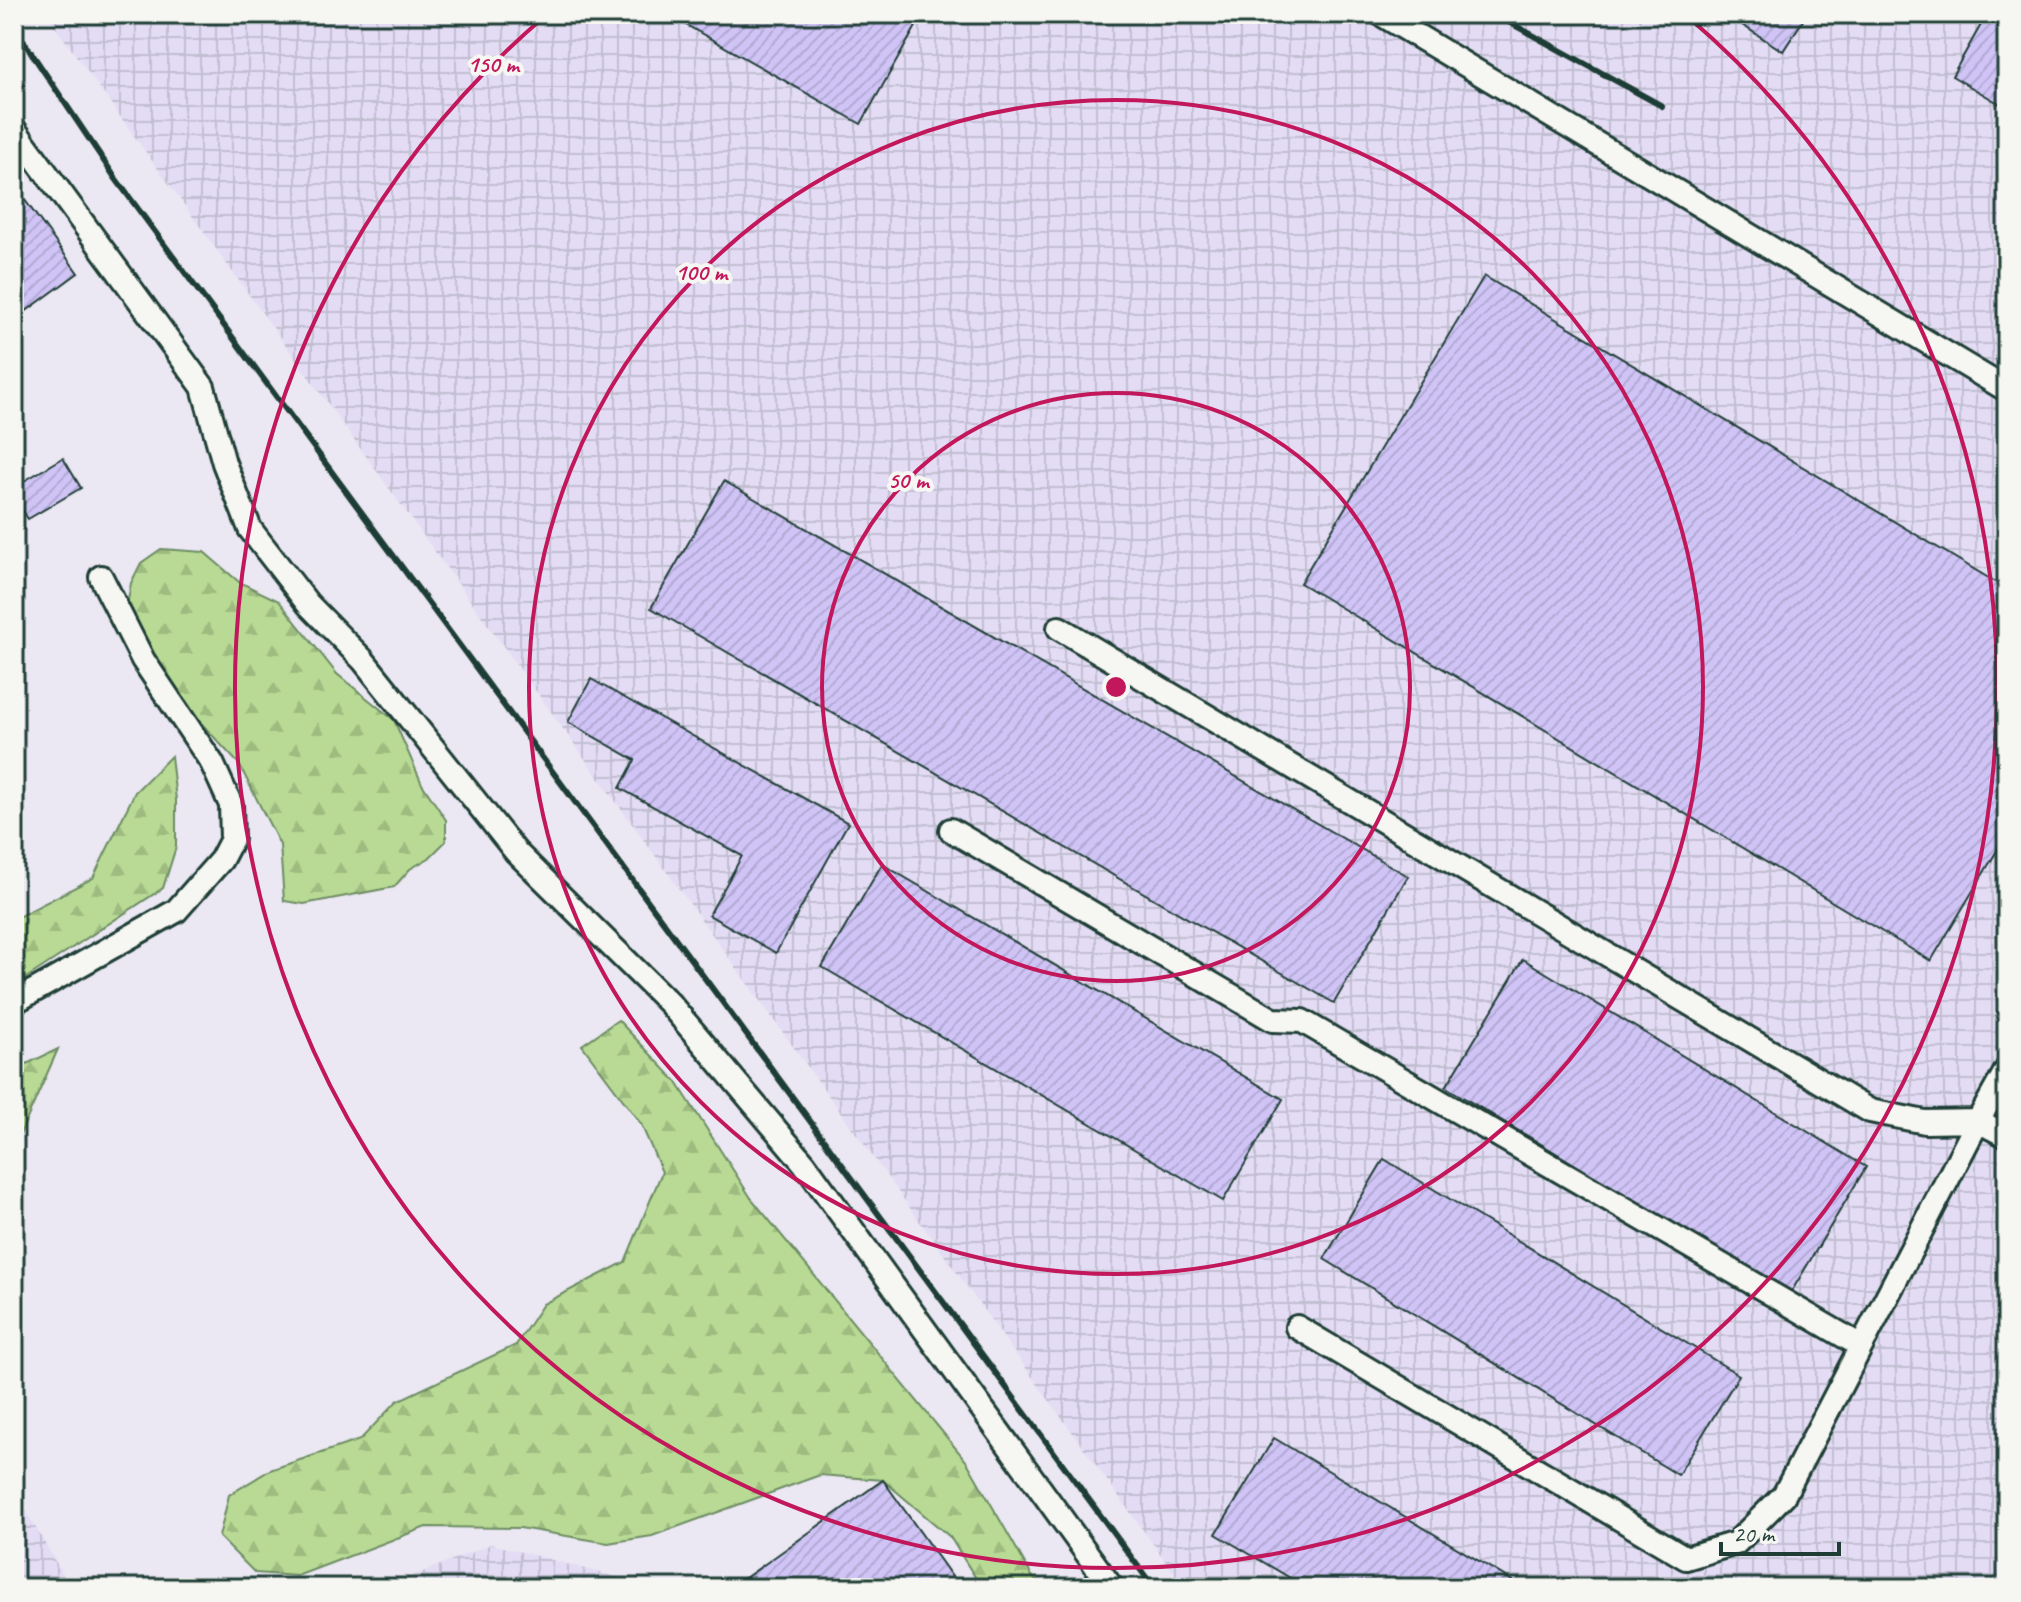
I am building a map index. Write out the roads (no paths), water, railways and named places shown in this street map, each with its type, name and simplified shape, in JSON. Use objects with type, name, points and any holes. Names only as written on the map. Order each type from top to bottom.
[{"type":"lane","points":[[1381,14],[2007,390]]},
{"type":"lane","points":[[14,129],[203,387],[224,463],[250,529],[308,604],[363,660],[516,852],[670,1004],[804,1163],[1112,1588]]},
{"type":"lane","points":[[14,1002],[176,911],[221,860],[232,839],[231,805],[212,763],[143,660],[101,577]]},
{"type":"lane","points":[[1059,628],[1870,1111],[1925,1122],[1978,1121],[2007,1136]]},
{"type":"lane","points":[[951,830],[1273,1020],[1302,1021],[1861,1346]]},
{"type":"lane","points":[[1297,1327],[1686,1558],[1736,1543],[1784,1495],[2007,1069]]},
{"type":"railway","points":[[1494,14],[1662,106]]},
{"type":"railway","points":[[14,27],[116,179],[1154,1588]]}]
